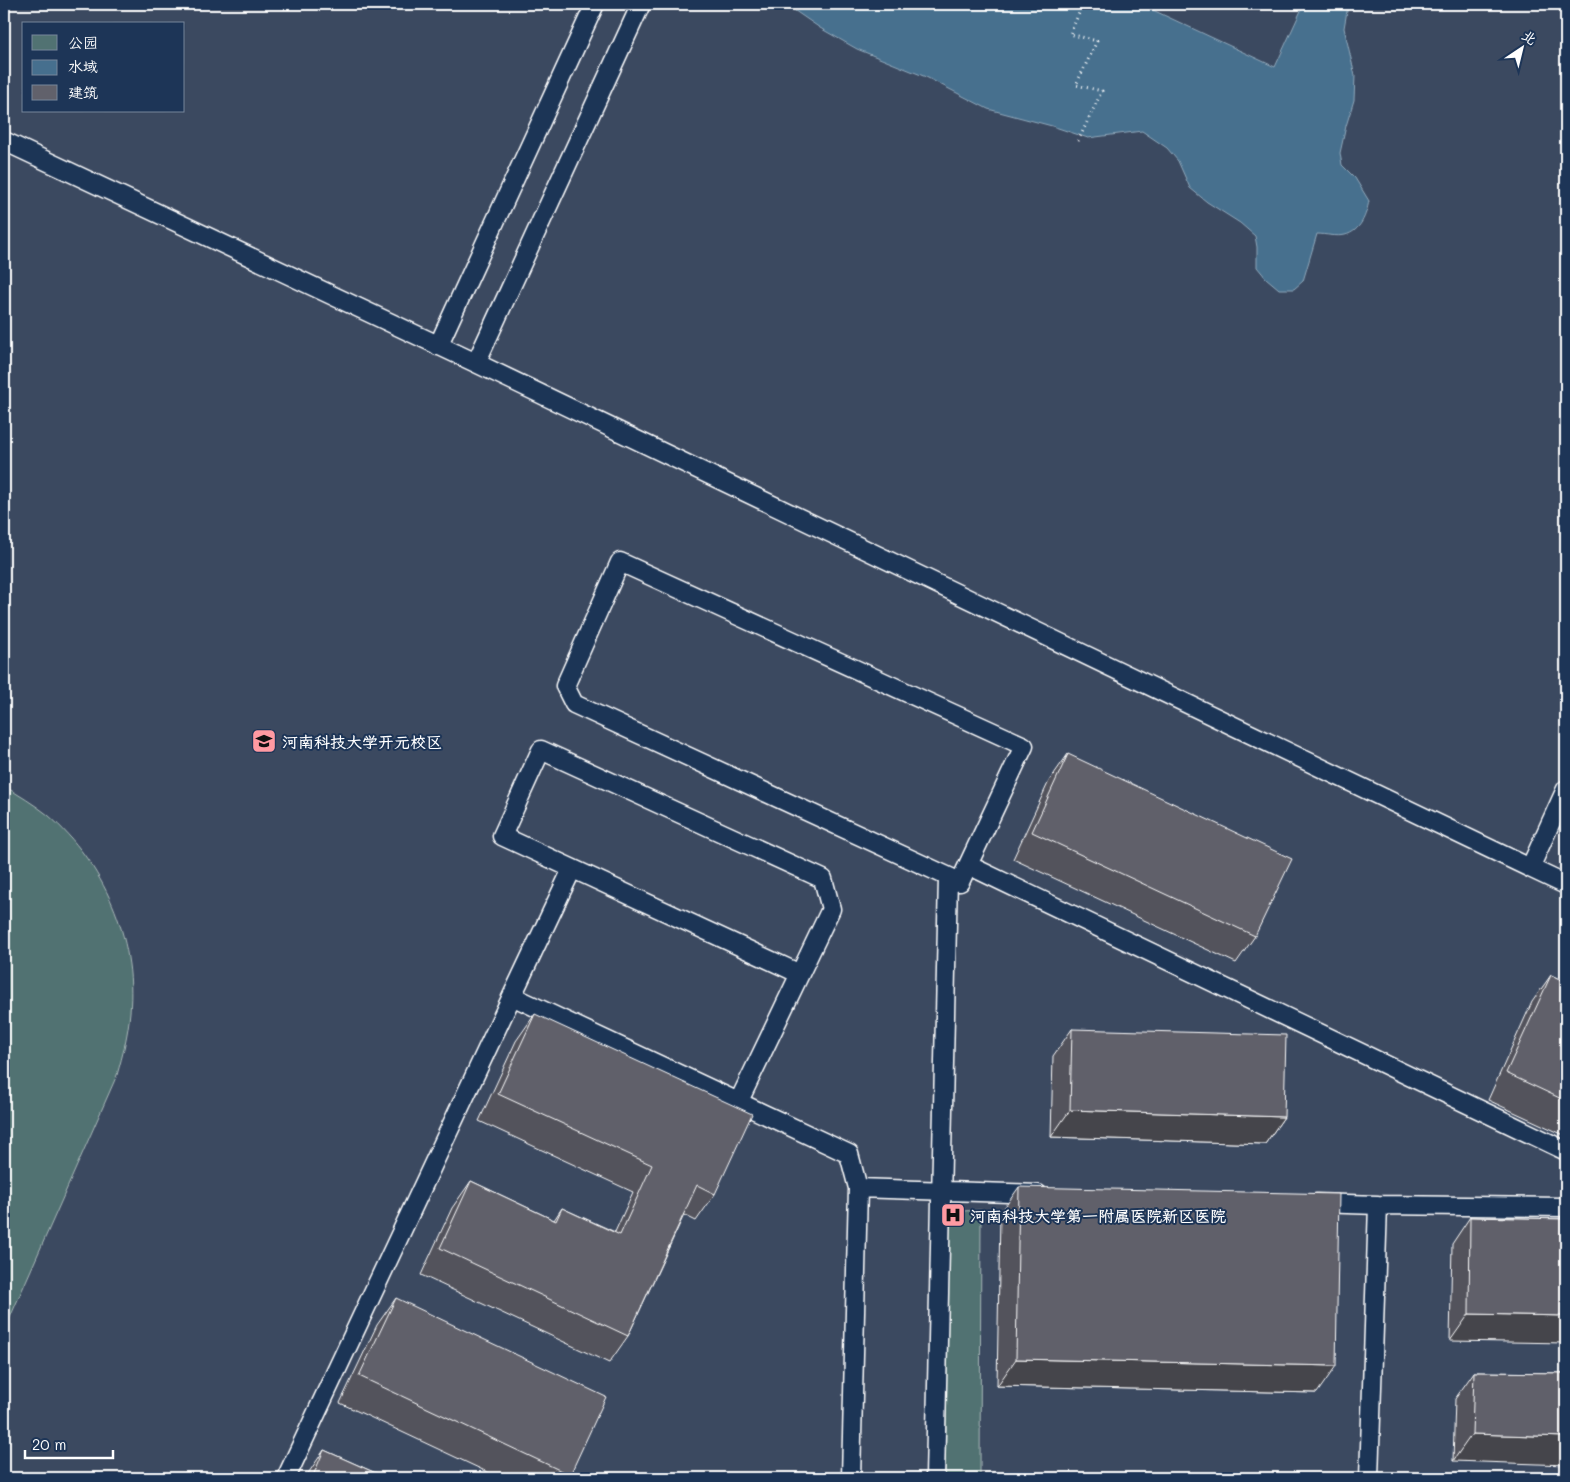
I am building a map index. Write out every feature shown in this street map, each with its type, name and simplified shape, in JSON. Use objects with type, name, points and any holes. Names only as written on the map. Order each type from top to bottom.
[{"type":"lane","points":[[438,346],[596,4]]},
{"type":"lane","points":[[476,363],[641,4]]},
{"type":"lane","points":[[4,141],[476,363],[1566,885]]},
{"type":"lane","points":[[620,562],[1024,746],[968,865],[960,882],[574,704],[565,686],[620,562]]},
{"type":"lane","points":[[738,1103],[800,974],[831,909],[823,879],[541,750],[502,836],[800,974]]},
{"type":"lane","points":[[1530,868],[1566,789]]},
{"type":"lane","points":[[968,865],[1566,1151]]},
{"type":"lane","points":[[286,1478],[572,869]]},
{"type":"lane","points":[[934,1478],[948,877]]},
{"type":"lane","points":[[512,996],[849,1154],[858,1188],[851,1478]]},
{"type":"lane","points":[[858,1188],[1050,1195]]},
{"type":"lane","points":[[1298,1203],[1566,1207]]},
{"type":"lane","points":[[1369,1478],[1378,1205]]},
{"type":"path","points":[[1078,141],[1102,91],[1076,85],[1097,41],[1070,34],[1083,4]]},
{"type":"shaded area","name":"河南科技大学开元校区","points":[[4,4],[1566,4],[1566,1478],[4,1478]]},
{"type":"green space","points":[[4,786],[48,815],[68,834],[100,879],[122,930],[128,957],[131,985],[128,1028],[117,1075],[4,1331]]},
{"type":"green space","points":[[981,1210],[980,1478],[945,1478],[949,1225],[963,1211]]},
{"type":"water","points":[[785,4],[1140,4],[1275,67],[1304,4],[1351,4],[1347,11],[1344,28],[1355,76],[1354,100],[1340,153],[1342,165],[1355,178],[1369,201],[1366,212],[1362,222],[1351,233],[1338,236],[1317,234],[1303,281],[1294,289],[1279,289],[1257,267],[1255,236],[1240,223],[1207,202],[1190,188],[1178,161],[1167,148],[1142,131],[1088,138],[988,109],[926,77],[857,49],[820,28]]},
{"type":"building","points":[[1068,754],[1292,859],[1255,936],[1032,832]]},
{"type":"building","points":[[1551,975],[1566,982],[1566,1101],[1506,1073]]},
{"type":"building","points":[[535,1014],[752,1114],[715,1194],[697,1185],[628,1336],[440,1248],[471,1181],[556,1221],[562,1208],[620,1235],[652,1165],[498,1094]]},
{"type":"building","points":[[1072,1029],[1286,1035],[1284,1117],[1070,1110]]},
{"type":"building","points":[[1019,1187],[1339,1194],[1336,1366],[1016,1359]]},
{"type":"building","points":[[1470,1217],[1566,1219],[1566,1316],[1469,1314]]},
{"type":"building","points":[[396,1298],[606,1397],[570,1475],[359,1376]]},
{"type":"building","points":[[1474,1372],[1566,1373],[1566,1437],[1472,1434]]},
{"type":"building","points":[[324,1450],[387,1478],[312,1478]]},
{"type":"place","name":"河南科技大学开元校区","points":[[264,741]]},
{"type":"place","name":"河南科技大学第一附属医院新区医院","points":[[953,1215]]}]
